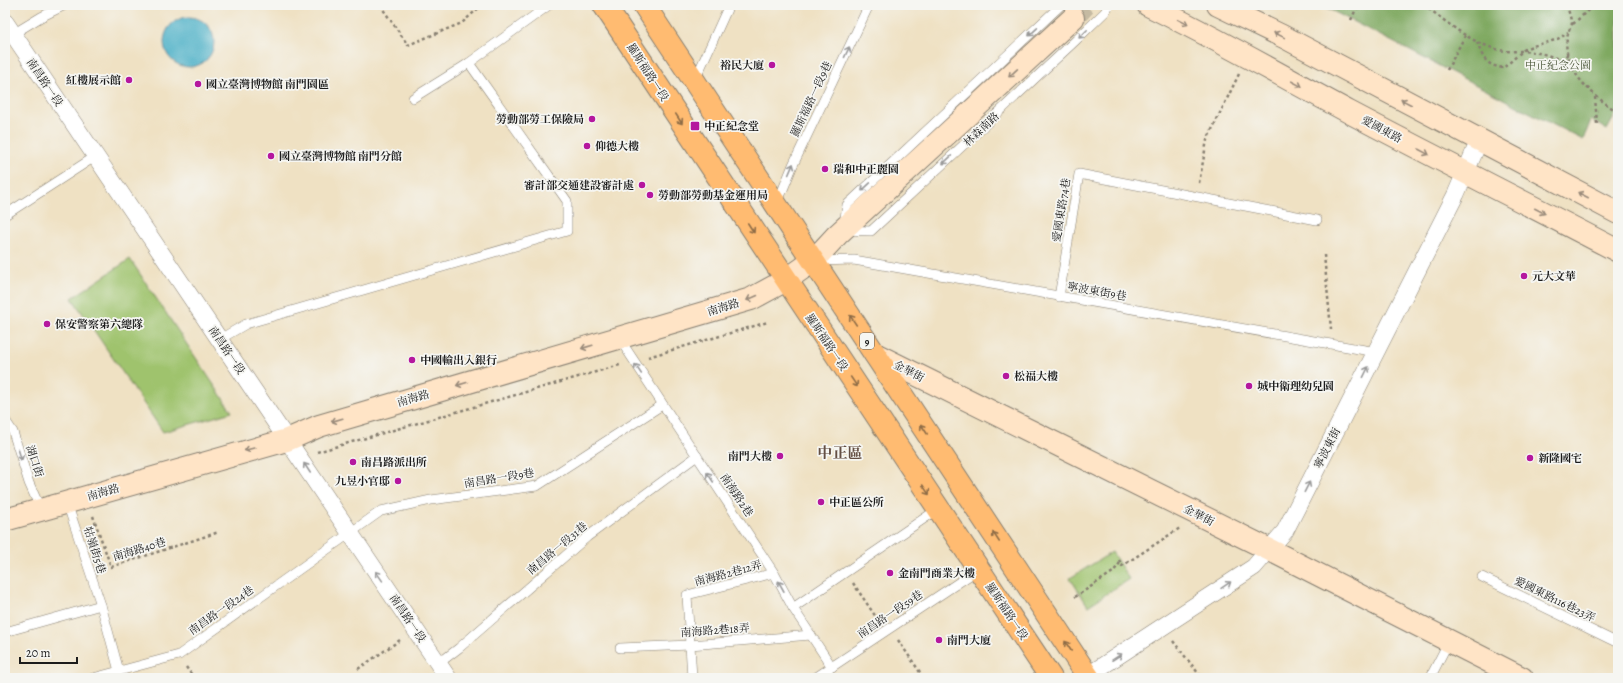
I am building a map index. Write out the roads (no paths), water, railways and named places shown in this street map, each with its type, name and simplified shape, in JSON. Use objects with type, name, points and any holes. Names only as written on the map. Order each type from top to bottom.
[{"type":"main road","name":"羅斯福路一段","points":[[604,5],[1051,678]]},
{"type":"main road","name":"9","points":[[644,5],[1087,677]]},
{"type":"street","name":"愛國東路","points":[[1148,5],[1191,26],[1247,58],[1464,173],[1618,251]]},
{"type":"street","points":[[1218,5],[1284,37],[1618,213]]},
{"type":"street","name":"林森南路","points":[[813,261],[1067,12]]},
{"type":"street","name":"南昌路一段","points":[[9,28],[448,678]]},
{"type":"street","name":"寧波東街","points":[[1087,677],[1254,567],[1285,531],[1456,194],[1479,141]]},
{"type":"street","name":"南海路","points":[[5,520],[287,440],[318,426],[751,299],[786,280],[813,261]]},
{"type":"street","name":"金華街","points":[[875,354],[1270,550],[1522,678]]},
{"type":"lane","points":[[9,28],[41,17],[65,5]]},
{"type":"lane","points":[[413,98],[469,63],[549,5]]},
{"type":"lane","points":[[694,81],[729,5]]},
{"type":"lane","name":"羅斯福路一段9巷","points":[[776,205],[793,165],[869,5]]},
{"type":"lane","name":"林森南路","points":[[843,230],[871,231],[1073,44],[1105,12],[1109,5]]},
{"type":"lane","points":[[220,339],[246,324],[567,232],[567,201],[469,63]]},
{"type":"lane","points":[[5,216],[96,156]]},
{"type":"lane","name":"愛國東路74巷","points":[[1059,297],[1079,174],[1317,220]]},
{"type":"lane","name":"寧波東街9巷","points":[[813,261],[854,260],[1376,352]]},
{"type":"lane","name":"南海路2巷","points":[[619,338],[633,362],[774,573],[793,608],[832,667]]},
{"type":"lane","name":"南昌路一段9巷","points":[[350,534],[381,511],[431,500],[537,486],[662,405]]},
{"type":"lane","name":"湖口街","points":[[5,420],[13,432],[29,483],[41,510]]},
{"type":"lane","name":"南昌路一段31巷","points":[[438,664],[459,648],[587,537],[697,456]]},
{"type":"lane","name":"牯嶺街5巷","points":[[76,500],[101,605],[119,671]]},
{"type":"lane","points":[[793,608],[938,509]]},
{"type":"lane","name":"南昌路一段24巷","points":[[93,678],[179,655],[350,534]]},
{"type":"lane","name":"南昌路一段59巷","points":[[815,678],[979,569]]},
{"type":"lane","name":"南海路2巷12弄","points":[[690,644],[687,596],[774,573]]},
{"type":"lane","name":"愛國東路116巷23弄","points":[[1482,577],[1618,642]]},
{"type":"lane","points":[[5,632],[101,605]]},
{"type":"lane","name":"南海路2巷18弄","points":[[620,648],[811,635]]},
{"type":"lane","points":[[1430,678],[1449,641]]},
{"type":"lane","points":[[690,644],[692,678]]},
{"type":"water","points":[[184,17],[194,17],[207,24],[214,37],[214,47],[207,60],[194,67],[184,67],[175,63],[168,56],[164,47],[164,37],[168,28],[175,21]]},
{"type":"tunnel","points":[[1073,18],[1085,5]]},
{"type":"place","name":"裕民大廈","points":[[772,65]]},
{"type":"place","name":"紅樓展示館","points":[[129,80]]},
{"type":"place","name":"國立臺灣博物館 南門園區","points":[[198,84]]},
{"type":"place","name":"勞動部勞工保險局","points":[[592,119]]},
{"type":"place","name":"中正紀念堂","points":[[695,126]]},
{"type":"place","name":"仰德大樓","points":[[587,146]]},
{"type":"place","name":"國立臺灣博物館 南門分館","points":[[271,156]]},
{"type":"place","name":"瑞和中正麗園","points":[[825,169]]},
{"type":"place","name":"審計部交通建設審計處","points":[[642,185]]},
{"type":"place","name":"勞動部勞動基金運用局","points":[[650,195]]},
{"type":"place","name":"元大文華","points":[[1524,276]]},
{"type":"place","name":"保安警察第六總隊","points":[[47,324]]},
{"type":"place","name":"中國輸出入銀行","points":[[412,360]]},
{"type":"place","name":"松福大樓","points":[[1006,376]]},
{"type":"place","name":"城中衛理幼兒園","points":[[1249,386]]},
{"type":"place","name":"南門大樓","points":[[780,456]]},
{"type":"place","name":"新隆國宅","points":[[1530,458]]},
{"type":"place","name":"南昌路派出所","points":[[353,462]]},
{"type":"place","name":"九昱小官邸","points":[[398,481]]},
{"type":"place","name":"中正區公所","points":[[821,502]]},
{"type":"place","name":"金南門商業大樓","points":[[890,573]]},
{"type":"place","name":"南門大廈","points":[[939,640]]},
{"type":"district","name":"中正區","points":[[840,453]]},
{"type":"park label","name":"中正紀念公園","points":[[1558,65]]}]
